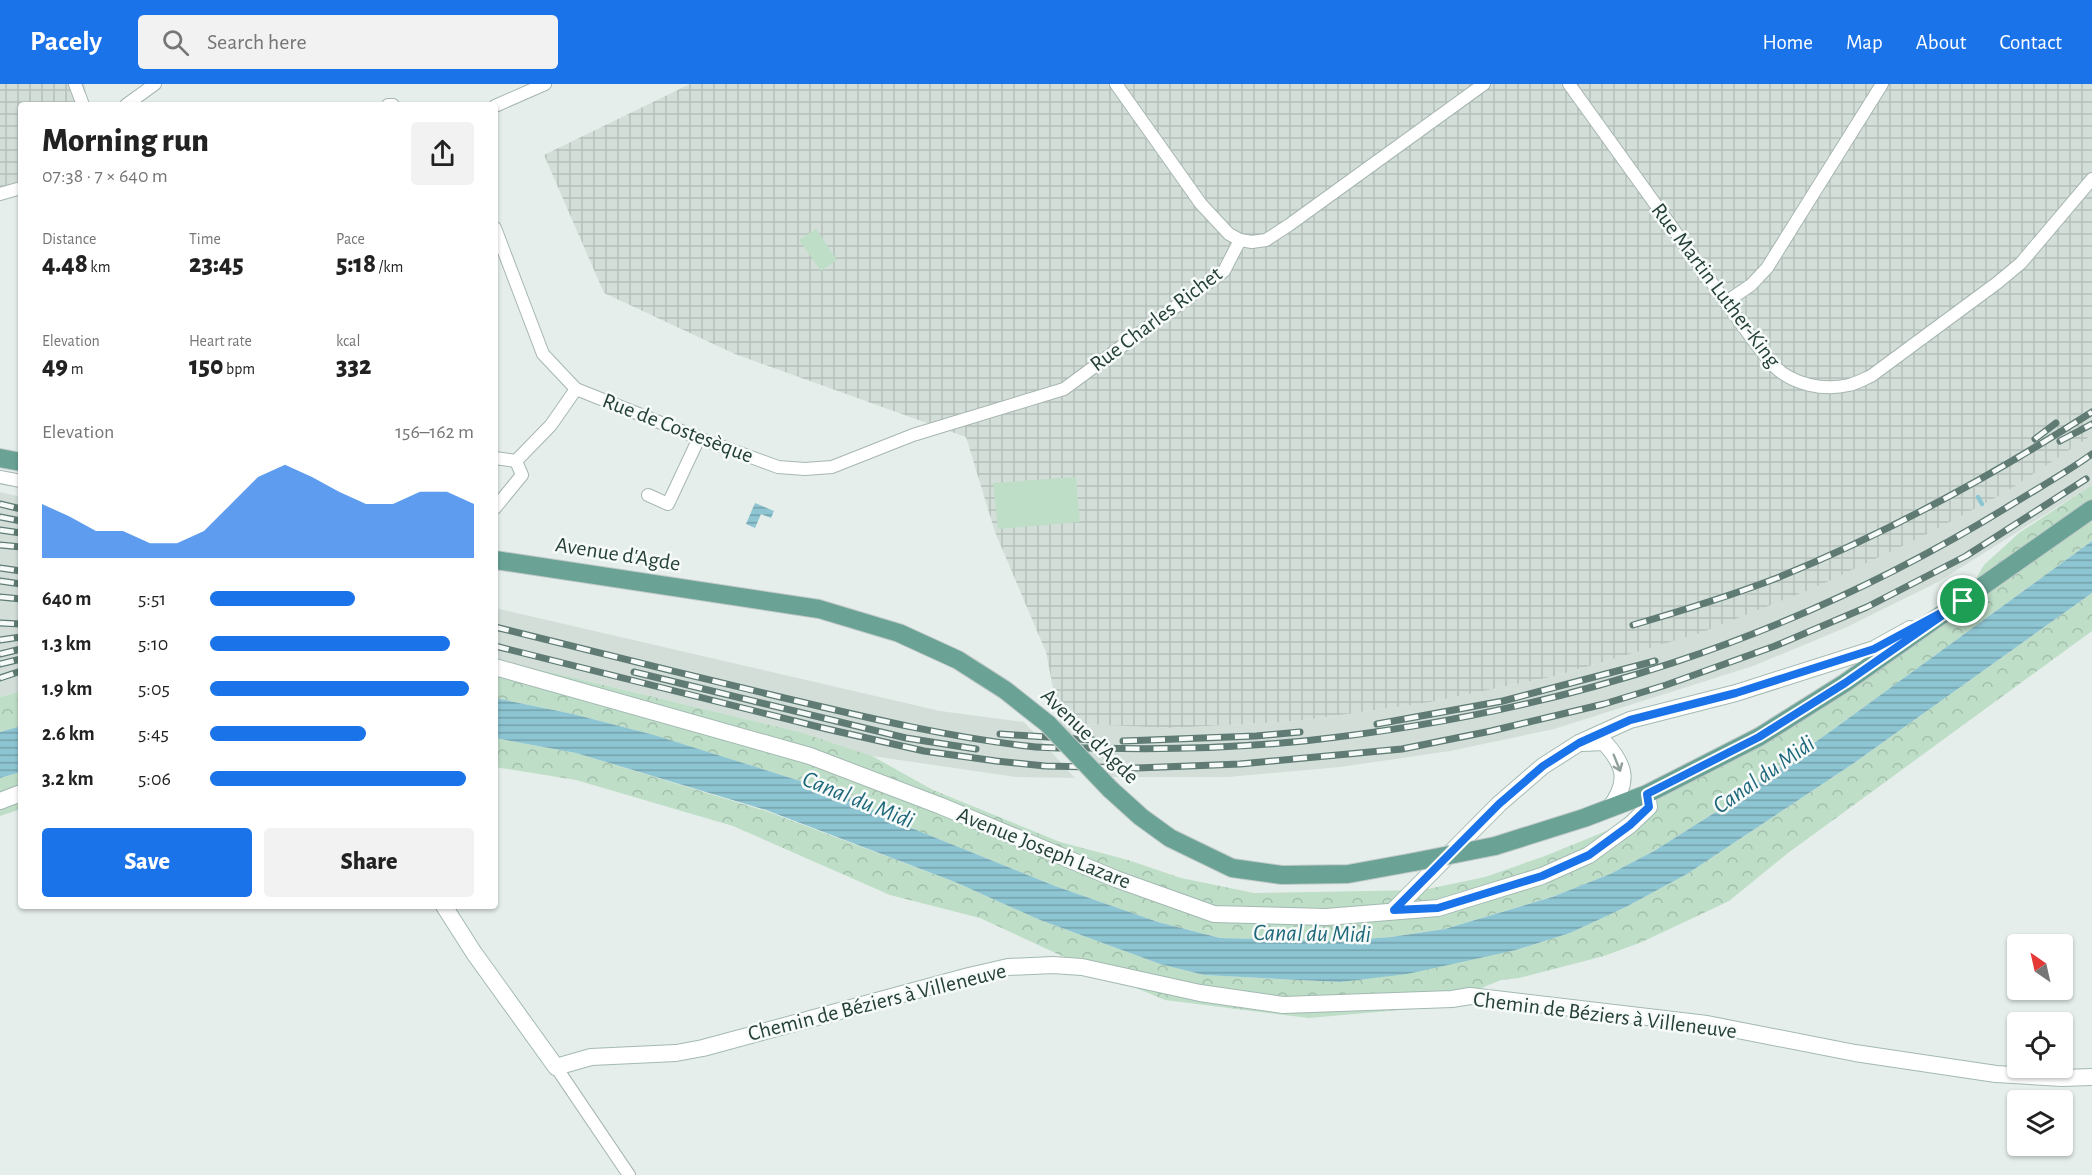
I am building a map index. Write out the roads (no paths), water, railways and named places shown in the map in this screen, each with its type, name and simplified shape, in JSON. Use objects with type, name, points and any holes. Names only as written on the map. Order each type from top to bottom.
[{"type":"main road","points":[[0,458],[18,461]]},
{"type":"main road","name":"Avenue d'Agde","points":[[498,560],[819,609],[899,633],[958,660],[1005,690],[1048,724],[1110,789],[1141,817],[1170,838],[1232,868],[1282,875],[1348,874],[1495,846],[1647,794],[1759,737],[1845,683],[2092,509]]},
{"type":"main road","points":[[1394,910],[1499,804],[1543,766],[1579,743],[1630,720],[1736,693],[1874,649],[1963,601]]},
{"type":"main road","name":"Avenue Joseph Lazare","points":[[498,668],[810,756],[941,806],[1116,879],[1214,914],[1326,917],[1438,908],[1542,876],[1589,855],[1630,825],[1649,807],[1647,794]]},
{"type":"main road","points":[[1579,743],[1604,742],[1617,757],[1623,778],[1620,795],[1610,808]]},
{"type":"main road","points":[[0,801],[18,795]]},
{"type":"main road","points":[[446,909],[474,953],[556,1067]]},
{"type":"main road","name":"Chemin de Béziers à Villeneuve","points":[[556,1067],[591,1057],[676,1053],[702,1048],[978,974],[1008,967],[1053,965],[1082,966],[1200,993],[1284,1005],[1452,999],[1470,996],[1707,1024],[1855,1053],[1996,1074],[2062,1078],[2092,1077]]},
{"type":"street","points":[[75,84],[82,102]]},
{"type":"street","points":[[130,102],[155,84]]},
{"type":"street","points":[[498,105],[545,84]]},
{"type":"street","points":[[1116,84],[1201,204],[1218,225],[1228,234],[1240,240],[1266,240],[1484,84]]},
{"type":"street","name":"Rue Martin Luther-King","points":[[1569,84],[1774,366],[1785,375],[1816,386],[1850,385],[1871,376],[2013,270],[2092,179]]},
{"type":"street","points":[[1726,302],[1751,285],[1767,268],[1882,84]]},
{"type":"street","points":[[0,194],[18,189]]},
{"type":"street","name":"Rue de Costesèque","points":[[498,236],[543,354],[576,389],[699,438],[778,466],[805,469],[832,467],[913,435],[955,423]]},
{"type":"street","name":"Rue Charles Richet","points":[[955,423],[1064,389],[1224,271],[1240,240]]},
{"type":"street","points":[[516,461],[551,425],[576,389]]},
{"type":"street","points":[[648,495],[668,504],[699,438]]},
{"type":"street","points":[[498,458],[516,461]]},
{"type":"street","points":[[498,504],[522,475],[516,461]]},
{"type":"street","points":[[0,477],[18,480]]},
{"type":"street","points":[[556,1067],[629,1175]]},
{"type":"water","points":[[755,503],[774,511],[771,518],[761,514],[755,528],[746,524]]},
{"type":"water","points":[[2092,541],[2092,593],[1854,763],[1687,874],[1626,907],[1570,933],[1516,950],[1407,974],[1340,982],[1204,975],[1160,964],[1040,920],[955,882],[766,810],[576,753],[498,739],[498,699],[573,714],[654,735],[842,794],[904,825],[1055,886],[1158,922],[1220,938],[1337,941],[1391,937],[1445,929],[1552,897],[1610,874],[1654,851],[1719,810]]},
{"type":"water","points":[[18,727],[18,773],[0,778],[0,732]]},
{"type":"waterway","points":[[1978,497],[1982,504]]},
{"type":"railway","points":[[1633,625],[1759,585],[1859,542],[1977,481],[2092,412]]},
{"type":"railway","points":[[2035,439],[2056,423]]},
{"type":"railway","points":[[2060,441],[2092,424]]},
{"type":"railway","points":[[498,628],[854,714],[940,733],[998,742],[1052,748],[1147,749],[1226,747],[1304,741],[1399,728],[1492,711],[1583,690],[1672,663],[1760,631],[1846,594],[1931,551],[2092,454]]},
{"type":"railway","points":[[498,647],[827,729],[924,751],[996,761],[1045,766],[1137,768],[1240,764],[1402,749],[1604,704],[1666,685],[1775,646],[1867,607],[1966,556],[2086,479]]},
{"type":"railway","points":[[0,504],[18,508]]},
{"type":"railway","points":[[0,517],[18,520]]},
{"type":"railway","points":[[0,530],[18,533]]},
{"type":"railway","points":[[0,545],[18,547]]},
{"type":"railway","points":[[0,568],[18,571]]},
{"type":"railway","points":[[0,581],[18,584]]},
{"type":"railway","points":[[0,597],[18,599]]},
{"type":"railway","points":[[0,623],[18,624]]},
{"type":"railway","points":[[0,640],[18,637]]},
{"type":"railway","points":[[0,654],[18,650]]},
{"type":"railway","points":[[0,664],[18,660]]},
{"type":"railway","points":[[1377,724],[1503,701],[1655,661]]},
{"type":"railway","points":[[0,678],[18,672]]},
{"type":"railway","points":[[634,672],[906,738],[976,749]]},
{"type":"railway","points":[[1123,741],[1300,732]]},
{"type":"railway","points":[[1000,734],[1093,740]]},
{"type":"water label","name":"Canal du Midi","points":[[1764,775]]},
{"type":"water label","name":"Canal du Midi","points":[[858,800]]},
{"type":"water label","name":"Canal du Midi","points":[[1312,934]]}]
